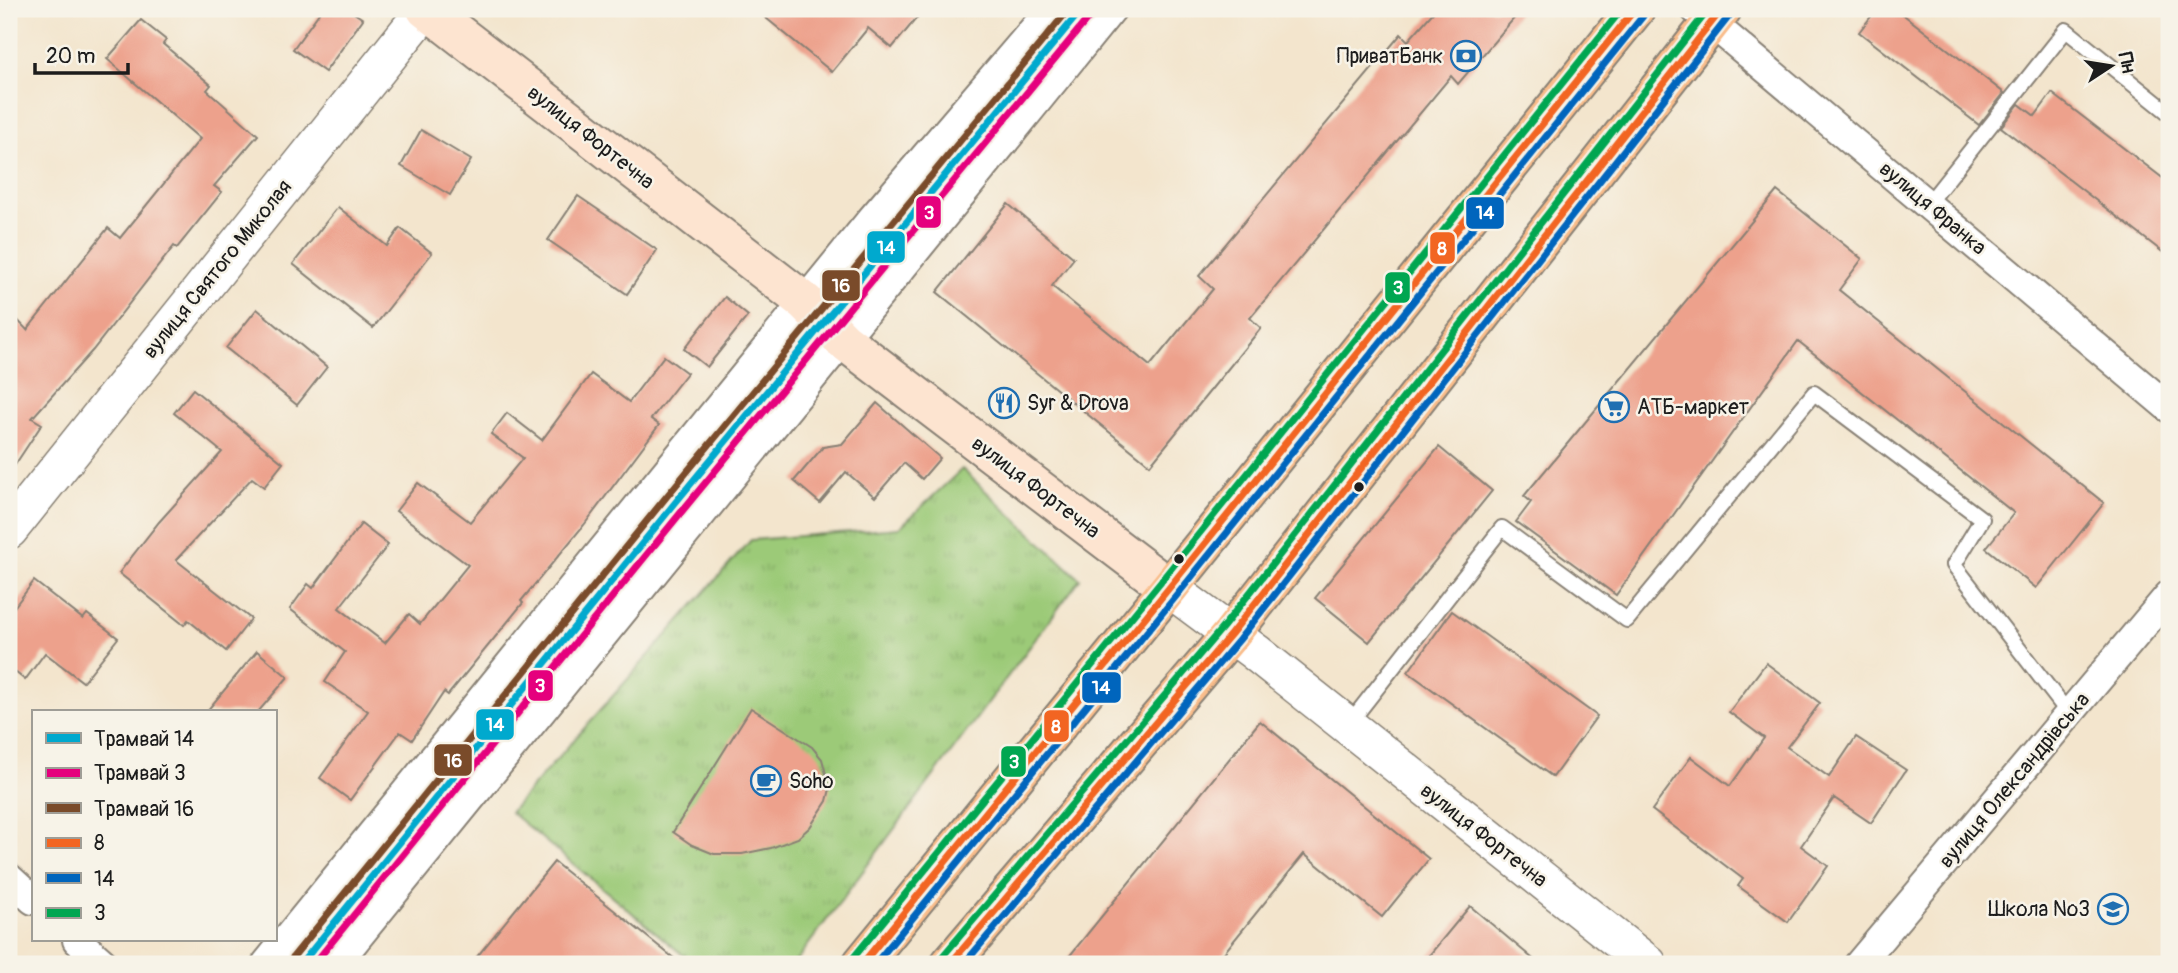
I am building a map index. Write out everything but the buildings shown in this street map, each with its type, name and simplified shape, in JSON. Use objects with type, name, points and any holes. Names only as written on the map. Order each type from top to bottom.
[{"type":"main road","name":"вулиця Фортечна","points":[[426,9],[805,302],[843,340],[1169,588]]},
{"type":"main road","points":[[862,964],[1635,9]]},
{"type":"main road","points":[[950,964],[1231,634],[1710,13]]},
{"type":"street","name":"вулиця Святого Миколая","points":[[9,530],[426,9]]},
{"type":"street","points":[[266,964],[869,222],[1051,9]]},
{"type":"street","points":[[336,964],[1112,9]]},
{"type":"street","name":"вулиця Франка","points":[[1710,13],[1928,204],[2169,408]]},
{"type":"street","name":"вулиця Фортечна","points":[[1169,588],[1648,964]]},
{"type":"street","name":"вулиця Олександрівська","points":[[1859,964],[2169,595]]},
{"type":"street","points":[[9,878],[32,899]]},
{"type":"street","points":[[79,942],[104,964]]},
{"type":"lane","points":[[1928,204],[2066,30],[2169,113]]},
{"type":"lane","points":[[1347,726],[1502,528],[1627,620],[1814,393],[1982,519],[1954,565],[2069,714]]},
{"type":"green space","points":[[962,469],[1080,579],[794,964],[694,964],[510,812],[751,540],[899,528]]},
{"type":"tram line","name":"16","points":[[293,957],[667,496],[1069,9]]},
{"type":"tram line","name":"14","points":[[301,964],[675,503],[1082,9]]},
{"type":"tram line","name":"3","points":[[314,964],[1090,16]]},
{"type":"transit line","name":"3","points":[[854,957],[1622,9]]},
{"type":"transit line","name":"8","points":[[862,964],[1635,9]]},
{"type":"transit line","name":"3","points":[[942,957],[1223,627],[1709,9]]},
{"type":"transit line","name":"8","points":[[950,964],[1231,634],[1722,9]]},
{"type":"transit line","name":"14","points":[[964,964],[1239,640],[1730,15]]},
{"type":"transit line","name":"14","points":[[875,964],[1177,595],[1643,16]]},
{"type":"place","name":"ПриватБанк","points":[[1466,56]]},
{"type":"place","name":"Syr & Drova","points":[[1004,403]]},
{"type":"place","name":"АТБ-маркет","points":[[1614,407]]},
{"type":"place","name":"Soho","points":[[766,781]]},
{"type":"place","name":"Школа №3","points":[[2113,909]]}]
